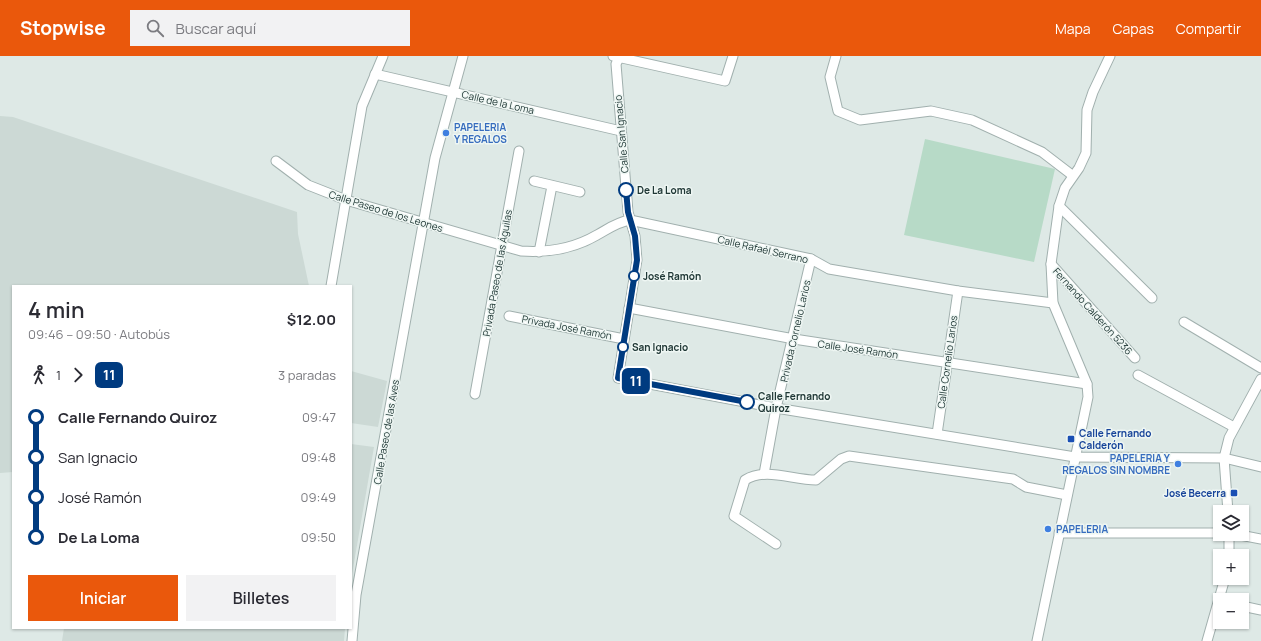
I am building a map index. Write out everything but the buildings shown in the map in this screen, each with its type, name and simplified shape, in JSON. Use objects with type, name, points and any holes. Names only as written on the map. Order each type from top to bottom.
[{"type":"street","points":[[331,285],[362,106],[383,56]]},
{"type":"street","name":"Calle Paseo de las Aves","points":[[352,641],[356,595],[435,158],[463,56]]},
{"type":"street","points":[[617,57],[725,81],[734,56]]},
{"type":"street","points":[[836,56],[830,77],[838,111],[860,120],[931,111],[972,120],[1042,152],[1072,175]]},
{"type":"street","points":[[1036,641],[1088,397],[1087,384],[1053,303],[1051,264],[1059,206],[1065,188],[1072,175],[1079,168],[1086,153],[1087,110],[1093,92],[1110,57],[1119,56]]},
{"type":"street","name":"Calle San Ignacio","points":[[617,57],[616,64],[628,212],[635,236],[637,260],[618,378],[776,408]]},
{"type":"street","name":"Calle de la Loma","points":[[375,74],[621,131]]},
{"type":"street","name":"Privada Paseo de las Águilas","points":[[475,394],[518,151]]},
{"type":"street","name":"Calle Paseo de los Leones","points":[[276,161],[308,185],[346,200],[502,247]]},
{"type":"street","points":[[534,182],[580,192]]},
{"type":"street","points":[[539,252],[552,186]]},
{"type":"street","points":[[1059,206],[1152,298]]},
{"type":"street","points":[[502,247],[521,251],[539,252],[559,250],[580,244],[621,222],[630,220]]},
{"type":"street","name":"Calle Rafaél Serrano","points":[[630,220],[811,259],[829,269],[958,291],[1053,303]]},
{"type":"street","name":"Privada Cornelio Larios","points":[[764,474],[776,408],[794,339],[811,259]]},
{"type":"street","name":"Fernando Calderón 5236","points":[[1051,264],[1135,358]]},
{"type":"street","name":"Calle Cornelio Larios","points":[[937,434],[946,362],[958,291]]},
{"type":"street","name":"Calle José Ramón","points":[[629,308],[794,339],[1087,384]]},
{"type":"street","name":"Privada José Ramón","points":[[509,316],[624,338]]},
{"type":"street","points":[[1184,322],[1261,368]]},
{"type":"street","points":[[1138,375],[1234,427]]},
{"type":"street","points":[[1227,505],[1224,458],[1229,438],[1261,379]]},
{"type":"street","points":[[1251,397],[1261,400]]},
{"type":"street","points":[[776,408],[1075,457],[1224,458],[1261,467]]},
{"type":"street","points":[[776,544],[734,516],[745,480],[752,476],[764,474],[816,480],[841,459],[849,456],[1013,479],[1026,487],[1067,495]]},
{"type":"street","points":[[1059,533],[1213,533]]},
{"type":"street","points":[[1249,537],[1261,539]]},
{"type":"street","points":[[1249,607],[1261,610]]},
{"type":"street","points":[[1207,641],[1213,621]]},
{"type":"shaded area","points":[[0,116],[13,117],[297,212],[298,234],[309,285],[12,285],[12,472],[0,473]]},
{"type":"shaded area","points":[[352,371],[387,381],[378,427],[352,423]]},
{"type":"shaded area","points":[[352,444],[374,447],[352,574]]},
{"type":"shaded area","points":[[64,629],[345,629],[344,641],[62,641]]},
{"type":"green space","points":[[925,139],[1055,169],[1034,262],[904,235]]},
{"type":"bus line","name":"11","points":[[626,190],[628,212],[635,236],[637,260],[618,378],[747,402]]},
{"type":"place","name":"PAPELERIA Y REGALOS","points":[[446,133]]},
{"type":"place","name":"De La Loma","points":[[626,190]]},
{"type":"place","name":"José Ramón","points":[[634,276]]},
{"type":"place","name":"San Ignacio","points":[[623,347]]},
{"type":"place","name":"Calle Fernando Quiroz","points":[[747,402]]},
{"type":"place","name":"Calle Fernando Calderón","points":[[1071,439]]},
{"type":"place","name":"PAPELERIA Y REGALOS SIN NOMBRE","points":[[1178,464]]},
{"type":"place","name":"José Becerra","points":[[1234,493]]},
{"type":"place","name":"PAPELERIA","points":[[1048,529]]}]
